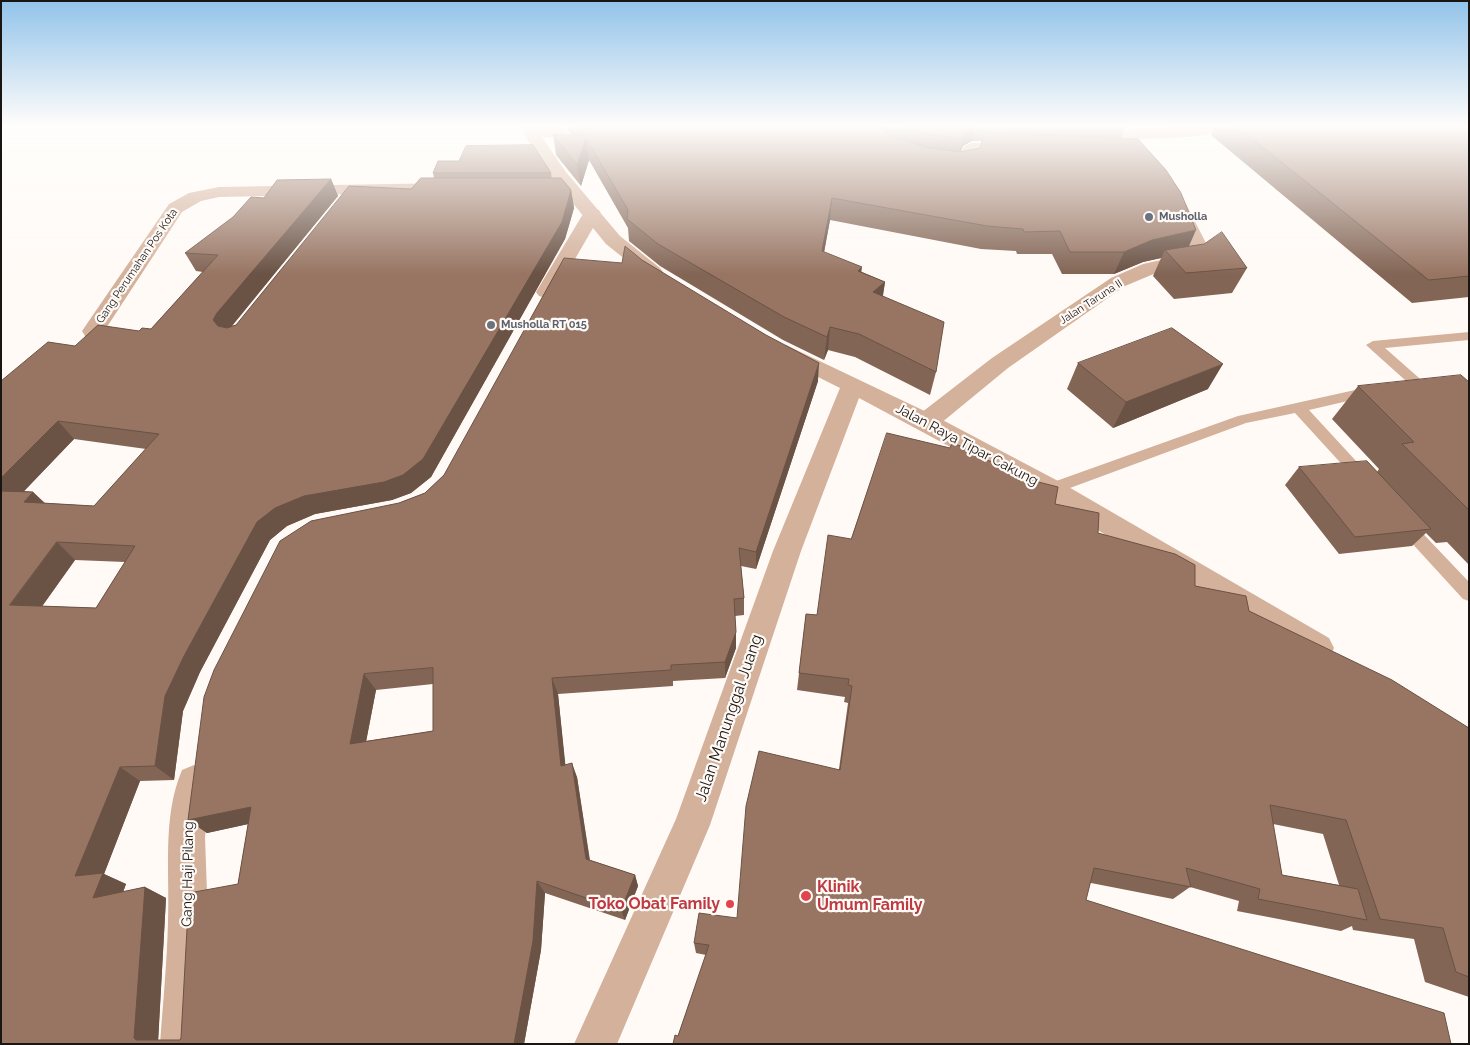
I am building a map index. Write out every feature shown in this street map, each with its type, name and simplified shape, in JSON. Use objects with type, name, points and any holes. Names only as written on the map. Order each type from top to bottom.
[{"type":"street","points":[[553,176],[560,188],[592,214],[613,240],[652,272],[677,287]]},
{"type":"street","name":"Jalan Taruna II","points":[[926,422],[1000,363],[1118,282],[1150,268],[1190,261],[1198,256],[1196,244],[1181,209],[1152,176]]},
{"type":"street","points":[[338,210],[356,188]]},
{"type":"street","name":"Gang Perumahan Pos Kota","points":[[93,330],[175,208],[195,197],[219,192],[356,188],[463,188]]},
{"type":"street","points":[[532,318],[558,269],[592,214]]},
{"type":"street","name":"Jalan Raya Tipar Cakung","points":[[766,342],[852,387],[926,422],[1051,489],[1187,572],[1341,661]]},
{"type":"street","name":"Jalan Manunggal Juang","points":[[595,1044],[692,825],[787,551],[852,387]]},
{"type":"street","name":"Gang Haji Pilang","points":[[181,1044],[188,921],[187,837],[196,760]]},
{"type":"lane","points":[[1443,406],[1373,344],[1469,336]]},
{"type":"lane","points":[[1051,489],[1243,419],[1417,382],[1434,381]]},
{"type":"lane","points":[[1297,406],[1376,492]]},
{"type":"lane","points":[[1396,514],[1469,594]]},
{"type":"building","points":[[608,176],[1170,176],[1181,193],[1196,230],[1152,240],[1124,252],[1070,252],[1060,231],[1024,232],[1023,229],[987,226],[832,198],[822,251],[862,267],[858,271],[885,282],[873,292],[944,322],[936,372],[859,334],[830,327],[827,337],[784,317],[658,244],[627,219],[628,210]]},
{"type":"building","points":[[1299,176],[1469,176],[1469,276],[1429,280]]},
{"type":"building","points":[[421,178],[561,178],[571,190],[562,222],[423,459],[403,475],[384,482],[304,496],[275,508],[257,522],[184,656],[165,696],[155,766],[120,767],[75,876],[103,873],[93,898],[145,887],[134,1038],[136,1040],[180,1040],[189,893],[238,884],[251,807],[188,820],[204,697],[214,670],[280,541],[311,521],[399,503],[425,493],[444,475],[564,258],[622,263],[625,246],[642,260],[766,335],[819,363],[756,552],[739,548],[744,598],[734,599],[736,632],[725,662],[671,665],[671,670],[552,678],[561,766],[572,763],[586,859],[635,875],[621,910],[537,881],[533,941],[514,1044],[1,1044],[1,491],[33,492],[24,502],[94,506],[159,434],[58,421],[1,478],[1,381],[48,342],[75,346],[98,325],[139,331],[142,328],[151,329],[218,255],[185,253],[233,217],[251,197],[264,198],[277,180],[331,179],[217,313],[213,320],[218,326],[227,328],[236,325],[349,186],[411,189]],"holes":[[[57,542],[135,546],[96,608],[10,605]],[[433,668],[433,731],[350,744],[364,674]]]},
{"type":"building","points":[[1222,232],[1247,268],[1186,273],[1165,250],[1204,244]]},
{"type":"building","points":[[1172,328],[1223,364],[1126,402],[1078,363]]},
{"type":"building","points":[[1461,375],[1469,382],[1469,510],[1402,444],[1414,442],[1358,386]]},
{"type":"building","points":[[887,433],[950,448],[952,443],[980,453],[978,458],[1021,469],[1019,477],[1058,487],[1055,504],[1099,513],[1098,533],[1175,554],[1195,565],[1195,586],[1246,596],[1249,611],[1392,680],[1469,728],[1469,977],[1456,972],[1443,928],[1380,919],[1346,820],[1270,805],[1282,875],[1358,889],[1367,920],[1258,899],[1260,889],[1186,868],[1191,887],[1094,868],[1086,900],[1444,1013],[1451,1044],[673,1044],[675,1035],[678,1036],[709,945],[694,943],[699,913],[737,918],[746,806],[759,751],[840,770],[852,686],[848,685],[849,679],[799,673],[806,614],[817,615],[828,535],[851,539]]},
{"type":"building","points":[[1367,461],[1431,529],[1355,537],[1299,467]]},
{"type":"place","name":"Musholla","points":[[1149,217]]},
{"type":"place","name":"Musholla RT 015","points":[[491,325]]},
{"type":"place","name":"Klinik Umum Family","points":[[806,896]]},
{"type":"place","name":"Toko Obat Family","points":[[730,904]]}]
